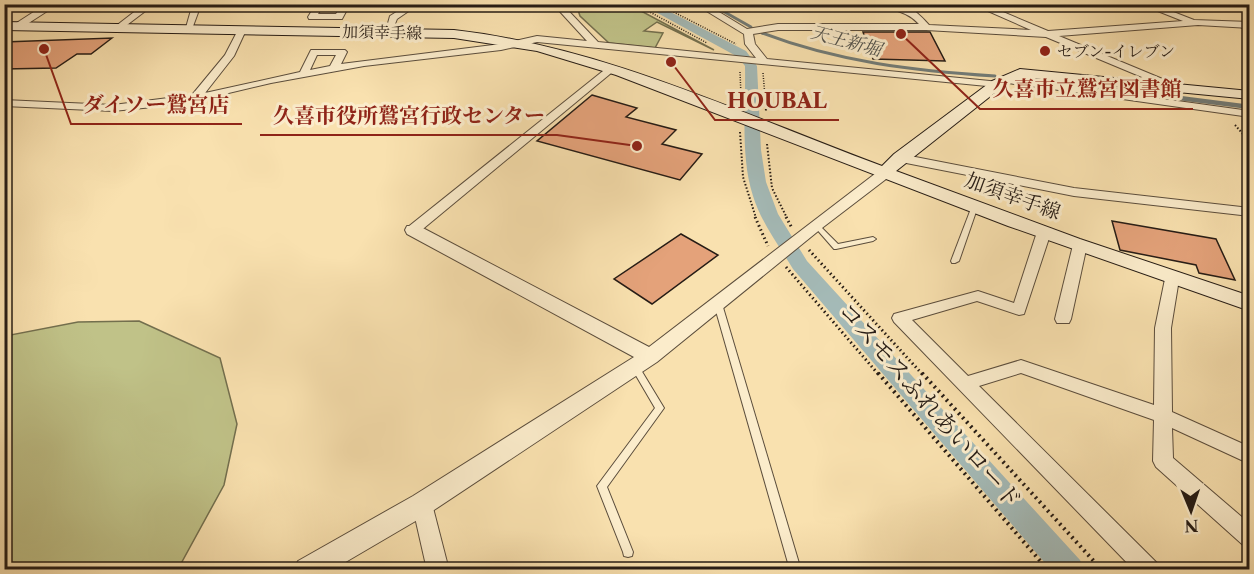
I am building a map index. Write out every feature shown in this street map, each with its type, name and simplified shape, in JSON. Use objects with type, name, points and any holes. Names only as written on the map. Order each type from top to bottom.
[{"type":"main road","name":"加須幸手線","points":[[11,26],[388,32],[465,35],[524,43],[611,69],[1044,232],[1172,279],[1250,304]]},
{"type":"main road","points":[[885,173],[900,158],[1000,82],[1020,72],[1250,95]]},
{"type":"street","points":[[320,4],[312,17],[339,16],[346,4]]},
{"type":"street","points":[[388,32],[393,18],[415,4]]},
{"type":"street","points":[[557,4],[595,44]]},
{"type":"street","points":[[976,4],[1173,87]]},
{"type":"street","points":[[1144,4],[1198,22]]},
{"type":"street","points":[[11,26],[52,5],[148,6]]},
{"type":"street","points":[[701,5],[748,33],[750,44],[762,64]]},
{"type":"street","points":[[837,8],[895,5],[915,15],[927,27]]},
{"type":"street","points":[[119,28],[148,6]]},
{"type":"street","points":[[188,29],[195,10]]},
{"type":"street","points":[[746,32],[777,27],[927,27],[1046,34],[1198,22],[1245,25]]},
{"type":"street","points":[[195,98],[229,56],[242,30]]},
{"type":"street","points":[[4,103],[113,108],[195,98],[334,69],[524,43],[537,39],[595,44],[740,63],[1000,82],[1250,114]]},
{"type":"street","points":[[303,75],[314,52],[342,52],[334,69]]},
{"type":"street","points":[[611,69],[413,230],[643,362]]},
{"type":"street","points":[[900,158],[1074,192],[1250,212]]},
{"type":"street","points":[[307,570],[422,504],[643,362],[788,246],[885,173]]},
{"type":"street","points":[[1044,232],[1019,310],[978,296],[900,318],[1149,570]]},
{"type":"street","points":[[1063,319],[1080,245]]},
{"type":"street","points":[[1172,279],[1163,328],[1162,461],[1250,538]]},
{"type":"street","points":[[965,384],[1021,366],[1162,415],[1250,456]]},
{"type":"street","points":[[422,504],[438,570]]},
{"type":"lane","points":[[1245,25],[1250,31]]},
{"type":"lane","points":[[955,261],[975,206]]},
{"type":"lane","points":[[816,225],[836,247],[873,239]]},
{"type":"lane","points":[[718,304],[796,570]]},
{"type":"lane","points":[[627,552],[602,486],[660,408],[643,362]]},
{"type":"path","points":[[635,4],[707,43]]},
{"type":"path","points":[[658,4],[744,48]]},
{"type":"path","name":"コスモスふれあいロード","points":[[740,63],[754,122],[742,180],[753,213],[788,246],[1048,570]]},
{"type":"path","points":[[762,64],[754,122],[772,188],[782,211],[788,246],[1102,570]]},
{"type":"path","points":[[1222,110],[1250,142]]},
{"type":"green space","points":[[576,4],[630,5],[714,50],[657,22],[644,31],[663,33],[655,48],[609,43],[580,16]]},
{"type":"green space","points":[[139,321],[220,358],[237,424],[224,485],[178,569],[5,569],[5,336],[78,322]]},
{"type":"building","points":[[863,32],[930,32],[945,61],[873,59]]},
{"type":"building","points":[[112,38],[91,54],[77,54],[56,68],[4,69],[4,42]]},
{"type":"building","points":[[592,95],[637,108],[626,117],[676,130],[662,144],[702,154],[680,180],[537,141]]},
{"type":"building","points":[[1112,221],[1216,239],[1235,280],[1199,273],[1196,265],[1120,250]]},
{"type":"building","points":[[681,234],[718,255],[652,304],[614,279]]},
{"type":"waterway","points":[[646,4],[742,54],[751,66],[757,182],[765,205],[784,240],[800,265],[1070,570]]},
{"type":"waterway","name":"天王新堀","points":[[714,6],[751,27]]},
{"type":"waterway","name":"天王新堀","points":[[762,33],[819,51],[877,64],[995,76]]},
{"type":"waterway","name":"天王新堀","points":[[1026,78],[1167,96]]},
{"type":"waterway","name":"天王新堀","points":[[1156,95],[1250,107]]},
{"type":"place","name":"久喜市立鷲宮図書館","points":[[901,34]]},
{"type":"place","name":"ダイソー鷲宮店","points":[[44,49]]},
{"type":"place","name":"セブン-イレブン","points":[[1045,51]]},
{"type":"place","name":"HOUBAL","points":[[671,62]]},
{"type":"place","name":"久喜市役所鷲宮行政センター","points":[[637,146]]}]
